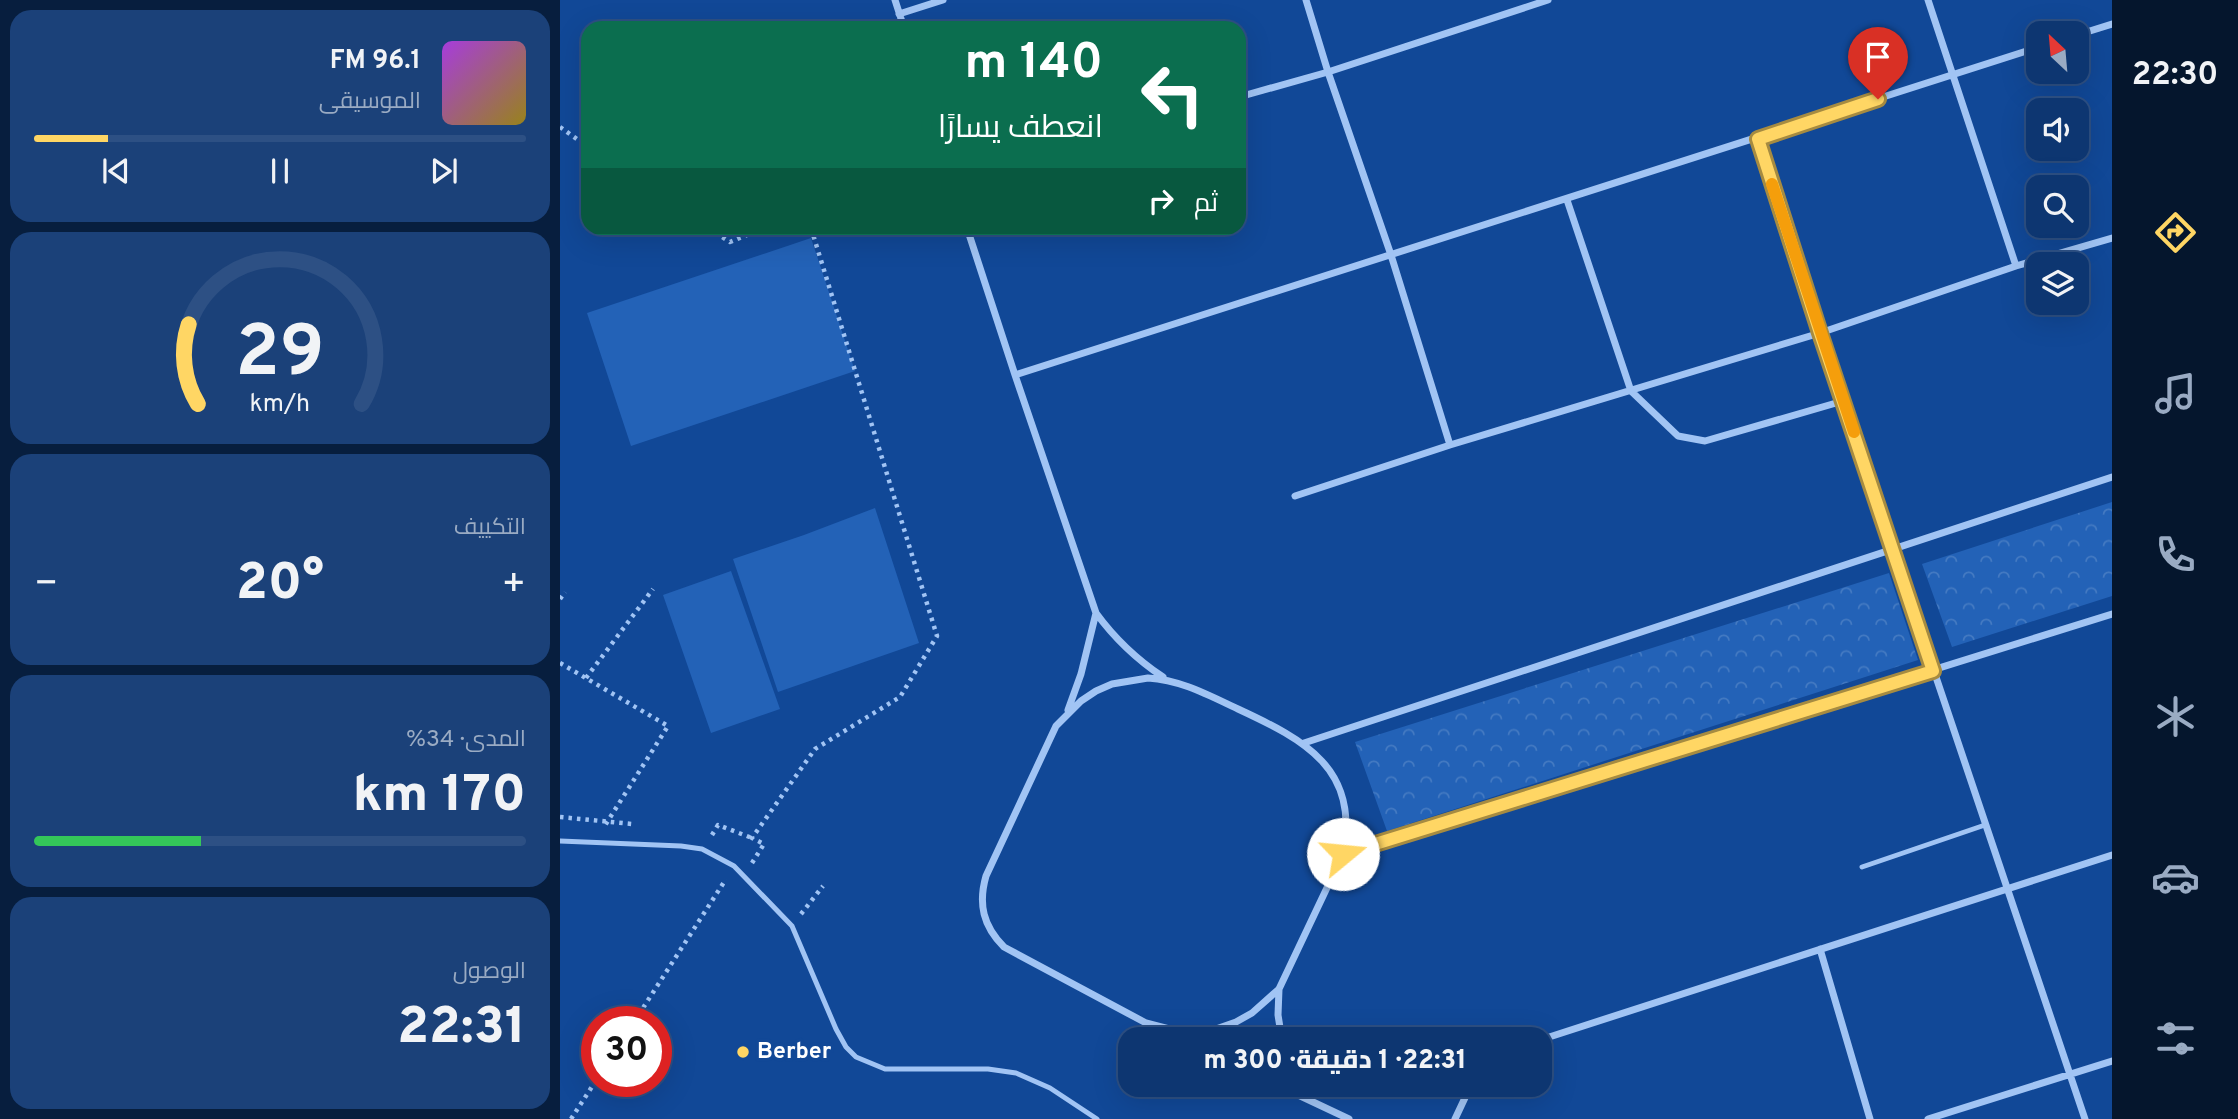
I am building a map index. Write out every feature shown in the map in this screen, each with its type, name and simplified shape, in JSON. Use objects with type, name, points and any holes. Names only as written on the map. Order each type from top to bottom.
[{"type":"street","points":[[895,0],[902,21]]},
{"type":"street","points":[[899,14],[943,0]]},
{"type":"street","points":[[1307,0],[1450,446]]},
{"type":"street","points":[[1246,95],[1328,72],[1548,0]]},
{"type":"street","points":[[1928,0],[2016,266]]},
{"type":"street","points":[[2090,31],[2112,24]]},
{"type":"street","points":[[1014,375],[2026,51]]},
{"type":"street","points":[[1758,139],[1820,333],[2085,1119]]},
{"type":"street","points":[[1567,200],[1631,391],[1678,436],[1704,440],[1843,401]]},
{"type":"street","points":[[969,235],[1096,613],[1133,656],[1166,679]]},
{"type":"street","points":[[1295,496],[1820,333],[2016,266],[2112,238]]},
{"type":"street","points":[[1304,743],[2112,478]]},
{"type":"street","points":[[1067,713],[1081,674],[1096,613]]},
{"type":"street","points":[[1343,854],[2112,614]]},
{"type":"street","points":[[1146,1023],[1173,1031],[1216,1029],[1252,1013],[1279,989],[1343,854],[1347,834],[1347,813],[1342,793],[1328,769],[1304,743],[1284,730],[1184,683],[1148,678],[1112,684],[1081,701],[1056,726],[986,876],[981,901],[987,926],[1004,947],[1153,1027]]},
{"type":"street","points":[[1552,1036],[2112,855]]},
{"type":"street","points":[[1820,949],[1870,1119]]},
{"type":"street","points":[[1279,989],[1280,1027]]},
{"type":"street","points":[[1928,1119],[2112,1061]]},
{"type":"street","points":[[1305,1097],[1349,1119]]},
{"type":"street","points":[[1455,1119],[1465,1097]]},
{"type":"lane","points":[[1862,867],[1985,825]]},
{"type":"lane","points":[[560,835],[571,841]]},
{"type":"lane","points":[[560,841],[702,849],[734,866],[792,926],[836,1029],[846,1047],[856,1057],[885,1069],[988,1069],[1016,1073],[1050,1088],[1097,1119]]},
{"type":"path","points":[[560,127],[581,140]]},
{"type":"path","points":[[719,235],[730,242],[748,235]]},
{"type":"path","points":[[644,1006],[734,866],[751,863],[764,844],[752,838],[815,749],[900,697],[937,636],[813,235]]},
{"type":"path","points":[[586,678],[653,589]]},
{"type":"path","points":[[560,600],[565,592]]},
{"type":"path","points":[[560,663],[668,726],[594,842]]},
{"type":"path","points":[[792,926],[823,886]]},
{"type":"path","points":[[571,1119],[585,1097]]},
{"type":"green space","points":[[811,238],[855,371],[631,446],[587,313]]},
{"type":"green space","points":[[2112,502],[2112,596],[1952,647],[1922,564]]},
{"type":"green space","points":[[875,508],[919,643],[778,692],[733,559]]},
{"type":"green space","points":[[731,571],[780,709],[711,733],[663,595]]},
{"type":"green space","points":[[1889,573],[1918,660],[1387,831],[1355,742]]},
{"type":"slow traffic","points":[[1772,184],[1854,432]]},
{"type":"place","name":"Berber","points":[[743,1052]]},
{"type":"route","points":[[1343,854],[1933,671],[1758,139],[1878,99]]}]
